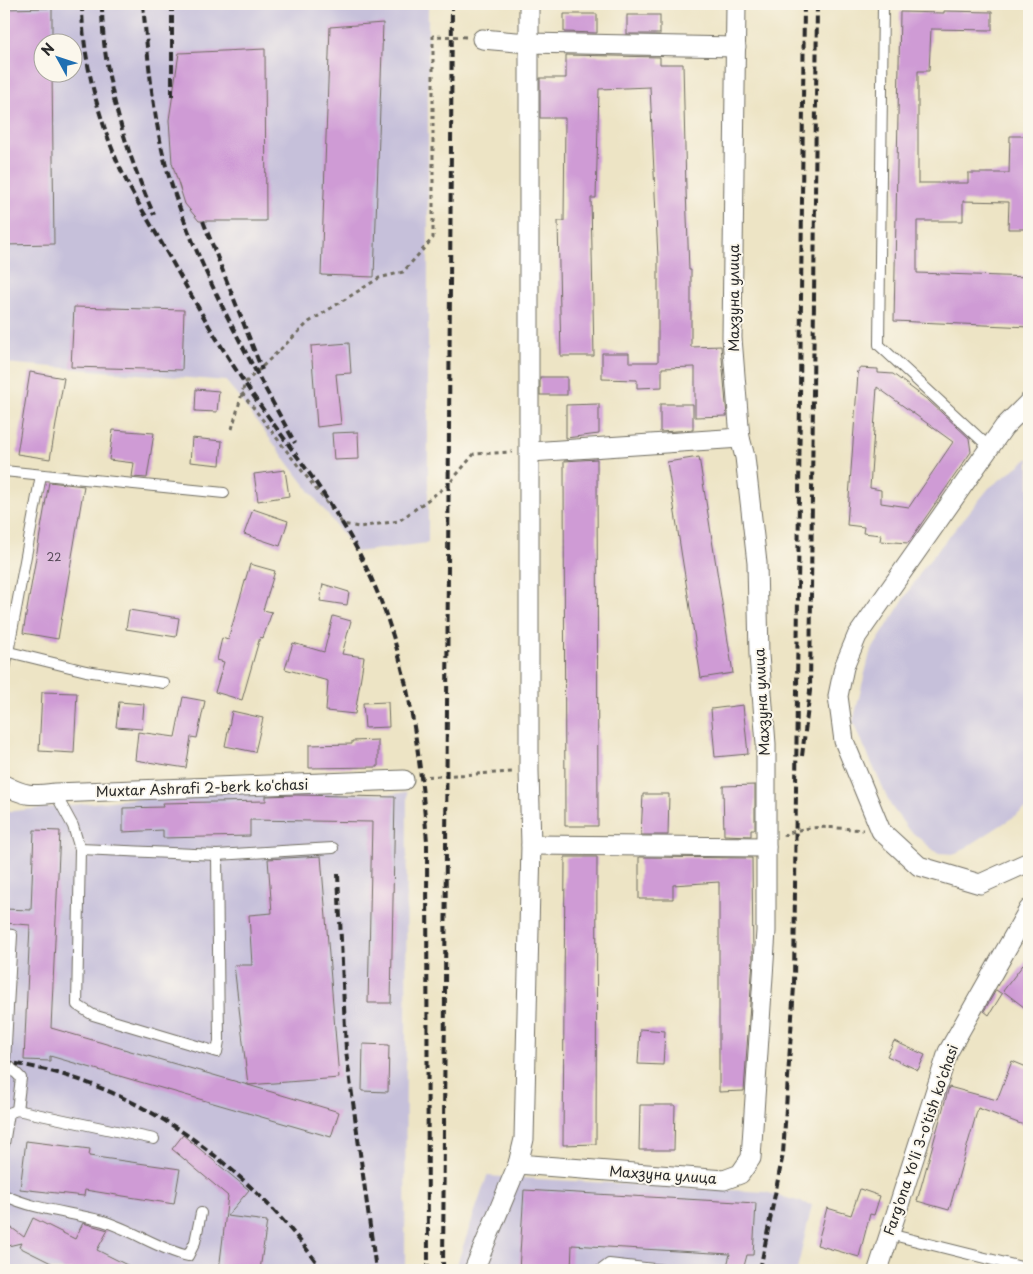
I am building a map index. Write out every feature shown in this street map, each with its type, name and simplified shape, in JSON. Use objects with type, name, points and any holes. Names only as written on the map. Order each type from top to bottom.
[{"type":"street","points":[[474,1270],[518,1164],[524,1139],[531,845],[529,771],[528,4]]},
{"type":"street","name":"Махзуна улица","points":[[518,1164],[724,1180],[736,1176],[743,1170],[751,1158],[766,931],[766,744],[759,655],[757,563],[745,456],[740,438],[732,338],[736,4]]},
{"type":"street","points":[[482,39],[528,43],[736,47]]},
{"type":"street","points":[[1029,402],[1009,421],[989,448],[857,636],[844,667],[838,696],[844,741],[881,831],[919,866],[980,884],[1029,862]]},
{"type":"street","points":[[530,452],[740,438]]},
{"type":"street","name":"Muxtar Ashrafi 2-berk ko'chasi","points":[[4,784],[22,794],[31,796],[55,793],[404,780]]},
{"type":"street","points":[[531,845],[766,847]]},
{"type":"street","name":"Farg'ona Yo'li 3-o'tish ko'chasi","points":[[878,1270],[948,1052],[1029,909]]},
{"type":"lane","points":[[883,4],[879,345],[989,448]]},
{"type":"lane","points":[[4,471],[224,493]]},
{"type":"lane","points":[[4,674],[6,653],[41,475]]},
{"type":"lane","points":[[6,653],[86,670],[164,683]]},
{"type":"lane","points":[[55,793],[73,826],[80,849],[78,1005],[93,1016],[217,1052],[219,1041],[217,856]]},
{"type":"lane","points":[[80,849],[217,856],[333,848]]},
{"type":"lane","points":[[4,934],[12,935],[5,1062],[21,1078],[17,1110]]},
{"type":"lane","points":[[4,1144],[9,1113],[17,1110],[154,1139]]},
{"type":"lane","points":[[4,1195],[15,1200],[74,1216],[104,1222],[172,1252],[188,1256],[196,1242],[202,1212]]},
{"type":"lane","points":[[889,1234],[1029,1269]]},
{"type":"lane","points":[[601,1270],[609,1264],[663,1270]]},
{"type":"path","points":[[232,429],[245,384],[309,322],[379,278],[403,272],[433,238],[433,36],[482,39]]},
{"type":"path","points":[[242,393],[343,524],[359,527],[399,521],[448,485],[474,454],[530,452]]},
{"type":"path","points":[[404,780],[422,777],[529,771]]},
{"type":"path","points":[[766,847],[796,829],[831,827],[881,831]]},
{"type":"shaded area","points":[[4,4],[428,4],[428,543],[356,552],[226,381],[4,363]]},
{"type":"shaded area","points":[[1029,458],[1029,807],[956,854],[937,853],[908,829],[891,806],[853,722],[870,653],[924,567],[989,488]]},
{"type":"shaded area","points":[[209,791],[393,794],[407,792],[405,1270],[4,1270],[4,812]]},
{"type":"shaded area","points":[[487,1176],[765,1192],[812,1205],[797,1270],[455,1270]]},
{"type":"building","points":[[52,8],[52,32],[32,32],[32,82],[52,82],[54,244],[4,245],[4,9]]},
{"type":"building","points":[[944,11],[992,12],[992,30],[931,29],[929,71],[918,71],[918,183],[968,183],[968,173],[1009,173],[1010,136],[1029,136],[1029,229],[1008,229],[1009,202],[963,201],[963,221],[917,221],[917,273],[1029,277],[1029,327],[894,321],[900,12],[944,13]]},
{"type":"building","points":[[564,14],[597,14],[597,33],[564,32]]},
{"type":"building","points":[[627,15],[660,15],[660,34],[627,34]]},
{"type":"building","points":[[383,23],[374,277],[321,275],[330,27]]},
{"type":"building","points":[[265,49],[266,221],[199,221],[185,204],[172,163],[169,120],[179,53]]},
{"type":"building","points":[[566,55],[660,57],[660,64],[683,64],[689,270],[691,270],[691,347],[721,346],[727,416],[695,417],[695,367],[662,368],[662,387],[637,388],[637,380],[602,379],[602,353],[629,353],[629,362],[658,362],[658,258],[650,87],[599,89],[596,198],[591,198],[594,356],[561,356],[558,221],[564,221],[565,118],[540,118],[540,78],[566,78]]},
{"type":"building","points":[[74,307],[184,310],[182,370],[71,367]]},
{"type":"building","points":[[349,343],[351,373],[336,374],[341,424],[317,427],[311,346]]},
{"type":"building","points":[[859,368],[878,369],[878,373],[893,374],[929,401],[969,438],[971,452],[908,543],[880,541],[881,535],[863,533],[864,527],[847,525],[858,374],[856,372],[859,372]],"holes":[[[877,387],[953,442],[909,507],[881,503],[881,490],[870,488]]]},
{"type":"building","points":[[30,372],[64,378],[50,459],[17,454]]},
{"type":"building","points":[[540,377],[567,377],[567,395],[540,395]]},
{"type":"building","points":[[196,389],[219,391],[217,412],[195,411]]},
{"type":"building","points":[[599,404],[599,434],[566,438],[566,405]]},
{"type":"building","points":[[660,404],[693,404],[693,430],[660,432]]},
{"type":"building","points":[[113,430],[154,433],[147,478],[132,477],[134,463],[109,460]]},
{"type":"building","points":[[358,432],[359,459],[334,460],[332,433]]},
{"type":"building","points":[[192,438],[222,441],[220,465],[190,462]]},
{"type":"building","points":[[699,457],[733,673],[701,678],[667,462]]},
{"type":"building","points":[[597,459],[598,826],[565,826],[564,461]]},
{"type":"building","points":[[285,470],[289,496],[258,501],[254,474]]},
{"type":"building","points":[[49,482],[84,486],[58,639],[23,633]]},
{"type":"building","points":[[253,509],[288,521],[280,546],[244,534]]},
{"type":"building","points":[[250,564],[275,571],[263,610],[272,612],[263,638],[260,637],[242,700],[215,692],[224,662],[217,660],[222,638],[228,640]]},
{"type":"building","points":[[323,584],[349,592],[347,605],[320,601]]},
{"type":"building","points":[[129,610],[179,618],[176,637],[126,629]]},
{"type":"building","points":[[333,616],[351,621],[342,654],[364,657],[355,714],[326,711],[328,681],[285,669],[293,643],[324,652]]},
{"type":"building","points":[[42,692],[77,693],[74,753],[39,751]]},
{"type":"building","points":[[183,697],[205,701],[197,738],[191,737],[186,768],[135,760],[138,732],[175,737]]},
{"type":"building","points":[[119,702],[144,704],[142,729],[116,727]]},
{"type":"building","points":[[388,702],[389,727],[365,728],[363,703]]},
{"type":"building","points":[[743,705],[748,754],[715,757],[711,709]]},
{"type":"building","points":[[232,711],[263,718],[255,752],[225,746]]},
{"type":"building","points":[[378,740],[378,767],[309,768],[309,745],[352,744],[352,741]]},
{"type":"building","points":[[755,785],[755,829],[751,829],[751,836],[724,835],[723,786]]},
{"type":"building","points":[[643,794],[669,794],[668,835],[641,835]]},
{"type":"building","points":[[266,796],[395,797],[391,1003],[368,1003],[372,822],[250,820],[250,836],[163,838],[163,830],[123,832],[123,808],[163,807],[162,803],[266,801]]},
{"type":"building","points":[[34,830],[60,831],[51,1028],[339,1112],[331,1137],[50,1056],[50,1061],[24,1060],[30,925],[4,923],[4,909],[31,910]]},
{"type":"building","points":[[321,856],[339,1078],[248,1085],[234,965],[252,965],[249,915],[272,913],[268,859]]},
{"type":"building","points":[[565,857],[597,857],[596,1144],[563,1145]]},
{"type":"building","points":[[639,857],[752,858],[753,960],[744,1091],[719,1092],[719,882],[673,885],[673,899],[639,899]]},
{"type":"building","points":[[1029,957],[1029,1011],[1003,991]]},
{"type":"building","points":[[996,990],[1002,994],[989,1015],[984,1011]]},
{"type":"building","points":[[640,1029],[665,1031],[663,1065],[638,1064]]},
{"type":"building","points":[[894,1041],[925,1055],[918,1070],[887,1056]]},
{"type":"building","points":[[363,1044],[389,1045],[388,1092],[362,1091]]},
{"type":"building","points":[[1012,1061],[1029,1068],[1029,1127],[978,1108],[949,1210],[917,1201],[949,1087],[997,1100]]},
{"type":"building","points":[[640,1105],[675,1105],[674,1150],[639,1150]]},
{"type":"building","points":[[183,1135],[249,1190],[227,1216],[267,1221],[260,1270],[219,1270],[228,1196],[172,1149]]},
{"type":"building","points":[[26,1141],[90,1149],[89,1156],[180,1169],[174,1204],[85,1190],[84,1196],[20,1189]]},
{"type":"building","points":[[860,1189],[880,1196],[874,1215],[870,1214],[859,1257],[817,1245],[827,1208],[851,1215]]},
{"type":"building","points":[[524,1190],[756,1203],[753,1255],[747,1255],[743,1270],[726,1270],[730,1254],[572,1245],[571,1270],[519,1270]]},
{"type":"building","points":[[33,1218],[75,1239],[83,1223],[108,1230],[97,1250],[137,1270],[65,1270],[19,1247],[21,1243],[4,1247],[4,1222],[24,1237]]},
{"type":"railway","points":[[82,4],[85,44],[92,84],[103,124],[122,173],[204,317],[244,382],[338,515],[364,563],[379,596],[401,664],[415,735],[427,842],[428,1270]]},
{"type":"railway","points":[[102,4],[106,58],[117,112],[143,190],[154,215]]},
{"type":"railway","points":[[143,4],[156,118],[171,183],[211,284],[243,348],[295,443]]},
{"type":"railway","points":[[172,4],[172,99]]},
{"type":"railway","points":[[443,1270],[452,4]]},
{"type":"railway","points":[[760,1270],[783,1154],[794,986],[804,4]]},
{"type":"railway","points":[[802,756],[810,691],[817,4]]},
{"type":"railway","points":[[203,221],[262,370]]},
{"type":"railway","points":[[338,874],[346,1051],[376,1270]]},
{"type":"railway","points":[[4,1062],[52,1072],[98,1087],[142,1108],[184,1133],[223,1163],[259,1196],[292,1232],[322,1270]]}]
